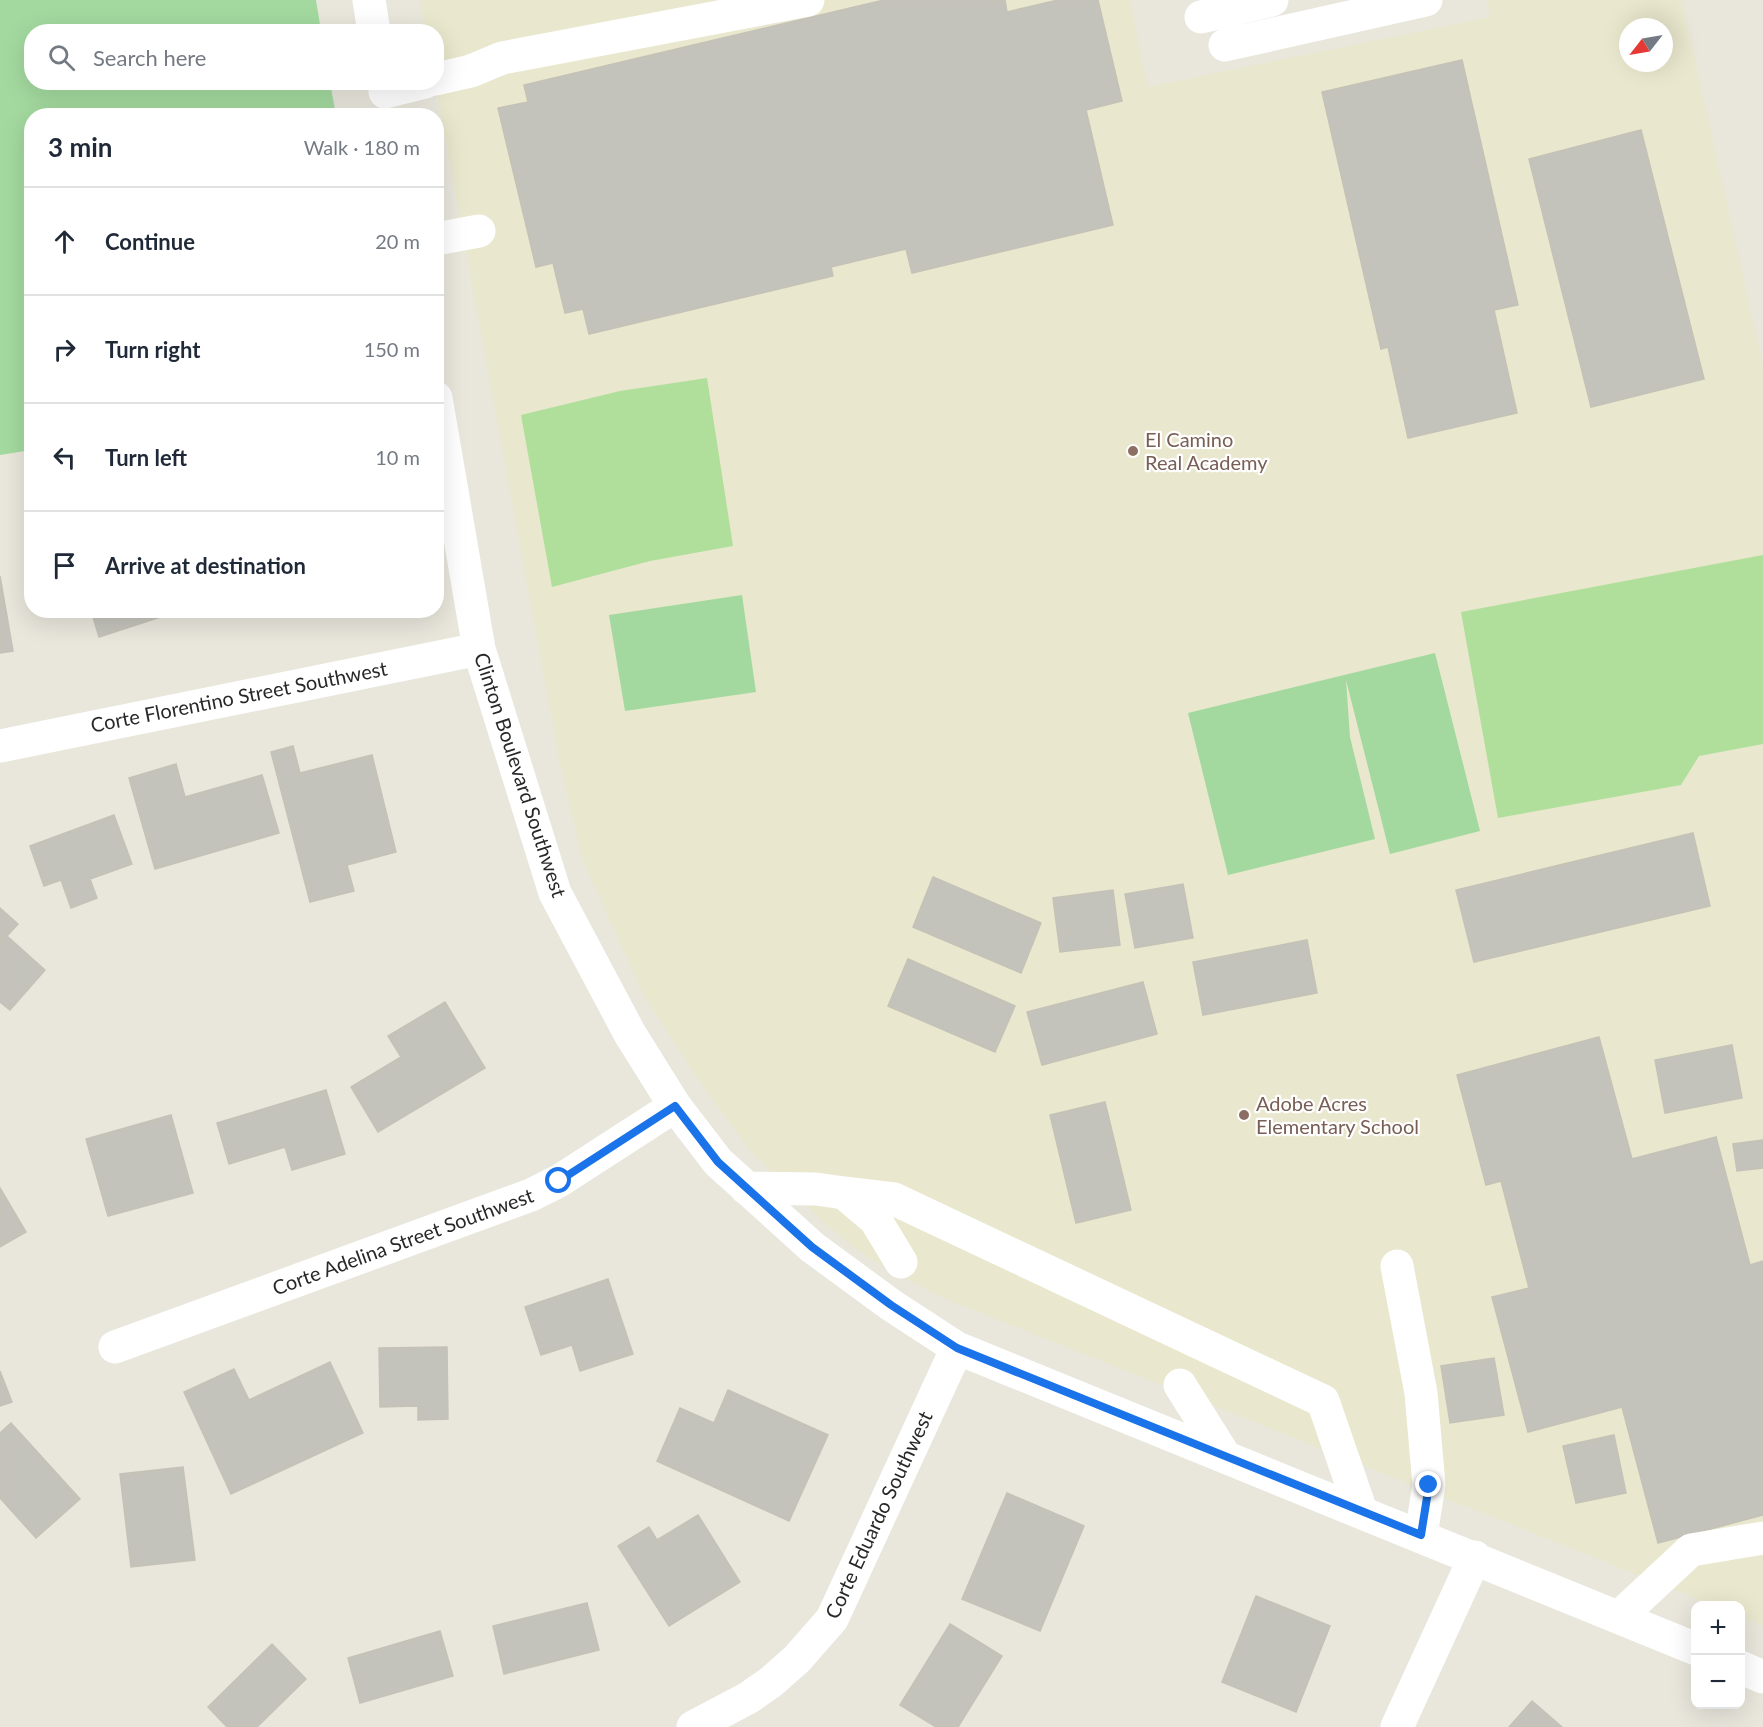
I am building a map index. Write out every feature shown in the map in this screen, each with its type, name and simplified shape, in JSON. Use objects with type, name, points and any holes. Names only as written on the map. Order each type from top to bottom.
[{"type":"street","points":[[369,0],[373,24]]},
{"type":"street","points":[[444,78],[471,71],[502,58],[808,0]]},
{"type":"street","points":[[1201,17],[1272,0]]},
{"type":"street","points":[[1225,45],[1426,0]]},
{"type":"street","points":[[386,97],[404,90]]},
{"type":"street","points":[[444,237],[479,231]]},
{"type":"street","name":"Clinton Boulevard Southwest","points":[[444,445],[479,649],[555,893],[630,1034],[675,1106],[718,1162],[812,1247],[891,1305],[957,1348],[1475,1557],[1691,1647]]},
{"type":"street","name":"Corte Florentino Street Southwest","points":[[0,746],[479,649]]},
{"type":"street","name":"Corte Adelina Street Southwest","points":[[115,1347],[531,1195],[559,1181],[675,1106]]},
{"type":"street","points":[[746,1188],[816,1189],[894,1199],[1323,1401],[1361,1511]]},
{"type":"street","points":[[844,1193],[875,1219],[901,1262]]},
{"type":"street","points":[[1397,1266],[1420,1393],[1429,1485],[1421,1535]]},
{"type":"street","name":"Corte Eduardo Southwest","points":[[693,1727],[748,1698],[771,1682],[797,1659],[832,1619],[957,1348]]},
{"type":"street","points":[[1180,1385],[1224,1455]]},
{"type":"street","points":[[1618,1617],[1691,1550],[1763,1538]]},
{"type":"street","points":[[1397,1727],[1475,1557]]},
{"type":"street","points":[[1745,1669],[1763,1677]]},
{"type":"shaded area","points":[[420,0],[1130,0],[1148,87],[1490,17],[1487,0],[1682,0],[1763,365],[1763,1626],[1745,1619],[1745,1601],[1703,1601],[941,1297],[868,1258],[823,1222],[751,1152],[697,1078],[643,994],[582,859],[559,759],[444,132],[444,108],[440,108],[436,90],[444,90],[444,24],[424,24]]},
{"type":"green space","points":[[0,0],[316,0],[320,24],[24,24],[24,90],[331,90],[335,108],[24,108],[24,451],[0,455]]},
{"type":"green space","points":[[707,378],[733,546],[650,561],[552,587],[521,415],[620,391]]},
{"type":"green space","points":[[1763,555],[1763,744],[1699,756],[1681,785],[1498,818],[1461,612]]},
{"type":"green space","points":[[742,595],[756,692],[625,711],[609,615]]},
{"type":"green space","points":[[1435,653],[1480,831],[1390,854],[1346,680],[1350,737],[1375,839],[1228,875],[1188,713]]},
{"type":"building","points":[[884,0],[1005,0],[1007,12],[1058,0],[1098,0],[1122,101],[1086,110],[1113,225],[912,273],[906,249],[831,267],[833,276],[589,334],[583,309],[565,313],[553,263],[536,267],[498,108],[528,102],[524,85]]},
{"type":"building","points":[[1462,60],[1518,305],[1494,310],[1517,413],[1408,438],[1388,347],[1381,349],[1322,92]]},
{"type":"building","points":[[1641,130],[1704,379],[1591,407],[1529,159]]},
{"type":"building","points":[[0,576],[13,651],[0,653]]},
{"type":"building","points":[[93,618],[157,618],[99,637]]},
{"type":"building","points":[[293,746],[300,773],[372,755],[396,852],[347,865],[354,891],[310,902],[271,752]]},
{"type":"building","points":[[176,764],[185,797],[262,775],[279,833],[155,869],[129,778]]},
{"type":"building","points":[[114,815],[132,864],[90,879],[97,898],[71,908],[61,880],[44,886],[30,846]]},
{"type":"building","points":[[1693,833],[1710,906],[1474,962],[1456,890]]},
{"type":"building","points":[[933,877],[1041,923],[1021,973],[913,927]]},
{"type":"building","points":[[1183,884],[1193,938],[1135,948],[1125,894]]},
{"type":"building","points":[[1113,890],[1120,945],[1060,952],[1053,898]]},
{"type":"building","points":[[0,908],[18,924],[7,936],[45,970],[10,1010],[0,1002]]},
{"type":"building","points":[[1307,940],[1317,993],[1203,1015],[1193,962]]},
{"type":"building","points":[[908,959],[1015,1006],[995,1052],[888,1006]]},
{"type":"building","points":[[1143,982],[1157,1034],[1042,1065],[1027,1012]]},
{"type":"building","points":[[445,1002],[485,1068],[378,1132],[351,1087],[401,1057],[388,1036]]},
{"type":"building","points":[[1599,1037],[1632,1159],[1716,1137],[1750,1265],[1763,1261],[1763,1515],[1658,1543],[1622,1407],[1528,1432],[1492,1297],[1529,1288],[1501,1181],[1486,1185],[1457,1075]]},
{"type":"building","points":[[1732,1045],[1742,1098],[1665,1113],[1655,1060]]},
{"type":"building","points":[[326,1090],[345,1154],[292,1170],[285,1147],[229,1164],[217,1123]]},
{"type":"building","points":[[1105,1102],[1131,1210],[1076,1223],[1050,1115]]},
{"type":"building","points":[[171,1115],[193,1193],[108,1216],[86,1139]]},
{"type":"building","points":[[1763,1140],[1763,1168],[1737,1171],[1733,1144]]},
{"type":"building","points":[[0,1188],[26,1232],[0,1247]]},
{"type":"building","points":[[608,1279],[633,1354],[580,1371],[572,1345],[541,1355],[525,1307]]},
{"type":"building","points":[[447,1347],[448,1419],[418,1420],[418,1406],[380,1407],[379,1348]]},
{"type":"building","points":[[1494,1358],[1504,1415],[1450,1423],[1441,1366]]},
{"type":"building","points":[[330,1362],[363,1433],[231,1494],[184,1392],[234,1369],[249,1400]]},
{"type":"building","points":[[0,1371],[12,1402],[0,1406]]},
{"type":"building","points":[[728,1390],[828,1435],[789,1521],[657,1461],[680,1408],[714,1423]]},
{"type":"building","points":[[11,1423],[80,1499],[36,1538],[0,1498],[0,1433]]},
{"type":"building","points":[[1614,1435],[1626,1493],[1576,1503],[1563,1446]]},
{"type":"building","points":[[183,1467],[195,1560],[131,1567],[120,1474]]},
{"type":"building","points":[[1007,1493],[1084,1526],[1040,1631],[962,1599]]},
{"type":"building","points":[[698,1515],[740,1582],[669,1626],[618,1546],[649,1527],[657,1540]]},
{"type":"building","points":[[1256,1596],[1330,1626],[1296,1712],[1222,1682]]},
{"type":"building","points":[[587,1603],[599,1650],[504,1674],[493,1626]]},
{"type":"building","points":[[950,1624],[1002,1656],[958,1727],[936,1727],[900,1705]]},
{"type":"building","points":[[440,1631],[453,1676],[360,1703],[348,1658]]},
{"type":"building","points":[[272,1644],[306,1679],[257,1727],[227,1727],[208,1707]]},
{"type":"building","points":[[1532,1701],[1562,1727],[1509,1727]]},
{"type":"place","name":"El Camino Real Academy","points":[[1133,451]]},
{"type":"place","name":"Adobe Acres Elementary School","points":[[1244,1115]]},
{"type":"route","points":[[559,1181],[675,1106],[718,1162],[812,1247],[891,1305],[957,1348],[1421,1535],[1429,1485]]}]
